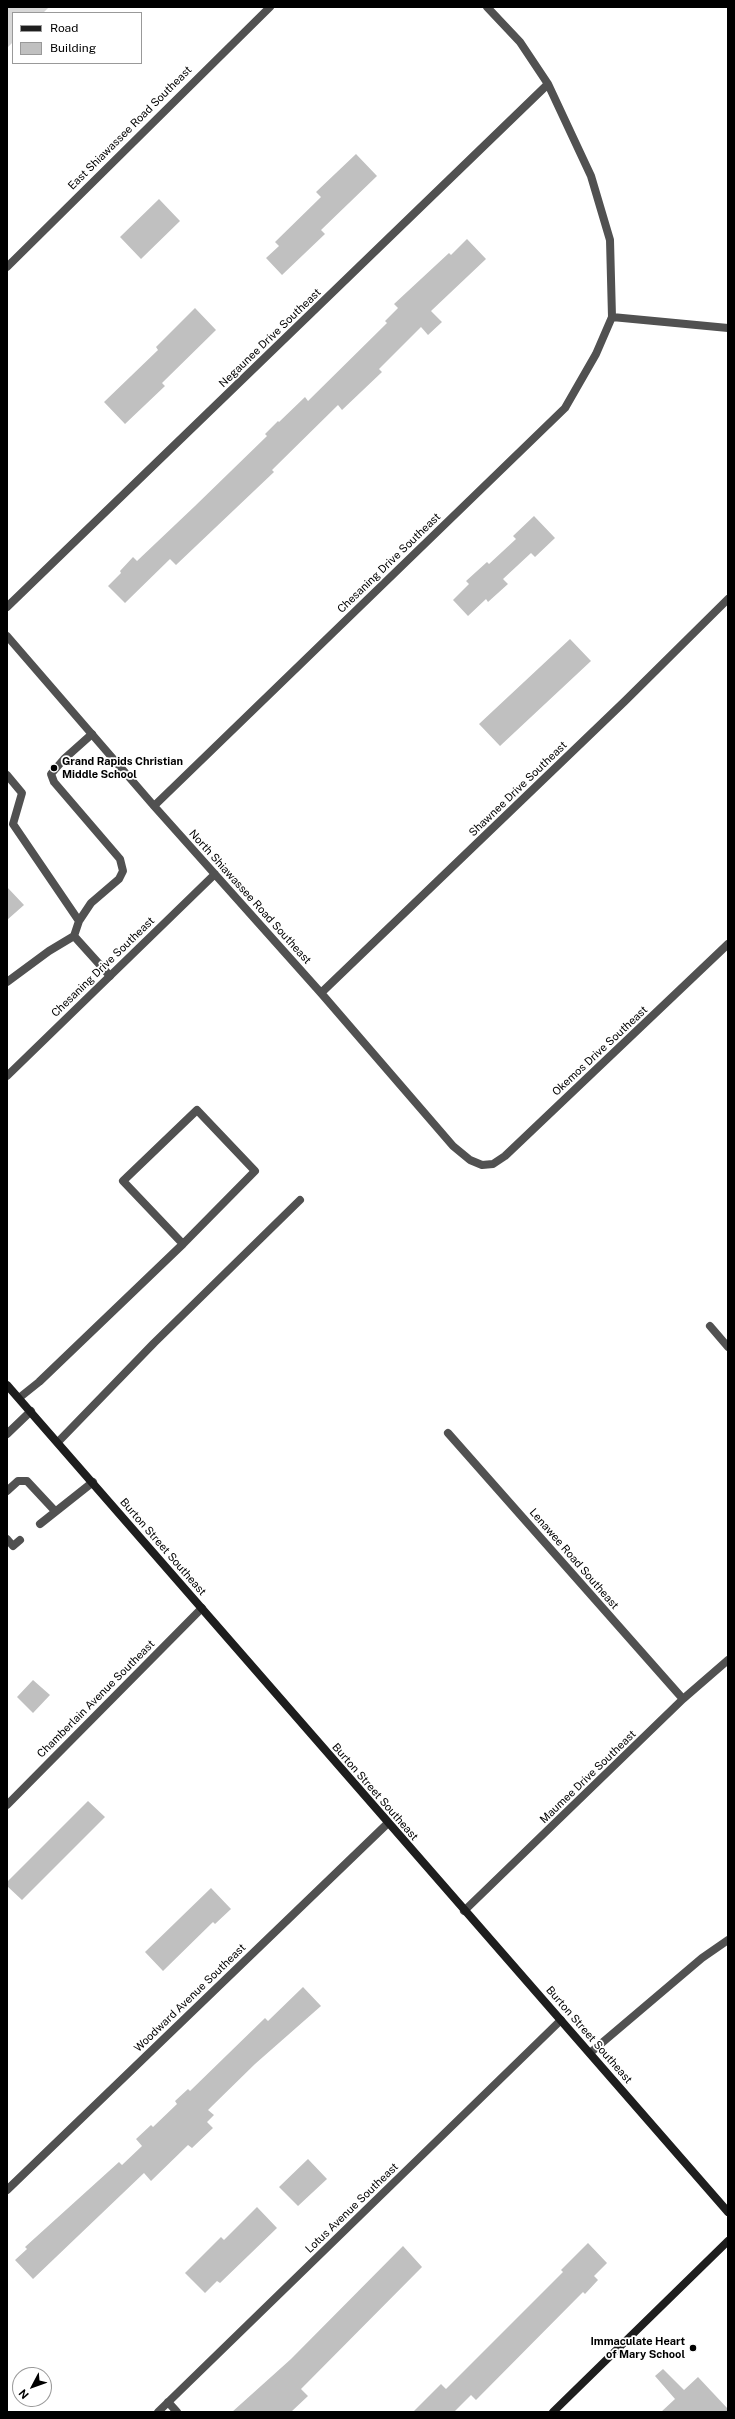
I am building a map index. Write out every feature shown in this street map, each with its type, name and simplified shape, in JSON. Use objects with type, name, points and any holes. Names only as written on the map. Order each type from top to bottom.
[{"type":"main road","name":"Burton Street Southeast","points":[[7,1385],[728,2212]]},
{"type":"main road","points":[[553,2412],[728,2241]]},
{"type":"street","name":"East Shiawassee Road Southeast","points":[[7,267],[270,7]]},
{"type":"street","points":[[487,7],[520,42],[548,84],[591,176],[610,240],[612,317],[728,328]]},
{"type":"street","name":"Negaunee Drive Southeast","points":[[7,607],[548,84]]},
{"type":"street","name":"Chesaning Drive Southeast","points":[[154,806],[565,408],[590,366],[612,317]]},
{"type":"street","name":"Shawnee Drive Southeast","points":[[322,993],[626,701],[728,599]]},
{"type":"street","name":"North Shiawassee Road Southeast","points":[[7,636],[154,806],[322,993],[453,1146],[470,1160],[482,1166]]},
{"type":"street","points":[[7,982],[49,951],[74,936],[79,921],[91,902],[119,879],[123,871],[120,859],[54,782],[51,774],[64,759],[92,734]]},
{"type":"street","points":[[7,775],[22,793],[14,824],[79,921]]},
{"type":"street","name":"Chesaning Drive Southeast","points":[[7,1076],[215,874]]},
{"type":"street","points":[[74,936],[110,976]]},
{"type":"street","name":"Okemos Drive Southeast","points":[[482,1166],[493,1164],[505,1156],[728,944]]},
{"type":"street","points":[[19,1398],[39,1382],[182,1244],[255,1171],[197,1110],[123,1181],[182,1244]]},
{"type":"street","points":[[58,1442],[154,1343],[300,1200]]},
{"type":"street","points":[[710,1326],[728,1347]]},
{"type":"street","points":[[7,1434],[31,1411]]},
{"type":"street","name":"Lenawee Road Southeast","points":[[448,1433],[684,1699]]},
{"type":"street","points":[[7,1491],[18,1481],[28,1481],[55,1511]]},
{"type":"street","points":[[40,1524],[92,1482]]},
{"type":"street","points":[[7,1539],[13,1546],[20,1540]]},
{"type":"street","name":"Chamberlain Avenue Southeast","points":[[7,1805],[202,1608]]},
{"type":"street","name":"Maumee Drive Southeast","points":[[464,1911],[684,1699],[728,1660]]},
{"type":"street","name":"Woodward Avenue Southeast","points":[[7,2190],[388,1823]]},
{"type":"street","points":[[590,2054],[702,1958],[728,1940]]},
{"type":"street","name":"Lotus Avenue Southeast","points":[[158,2412],[561,2020]]},
{"type":"street","points":[[168,2402],[177,2412]]},
{"type":"shaded area","points":[[7,7],[49,7],[44,12],[12,12],[12,43],[7,48]]},
{"type":"building","points":[[356,154],[377,176],[321,230],[325,234],[282,275],[266,258],[279,246],[275,242],[321,197],[316,192]]},
{"type":"building","points":[[159,199],[180,221],[141,259],[120,237]]},
{"type":"building","points":[[467,239],[486,259],[431,311],[442,322],[428,335],[421,327],[379,369],[382,372],[342,410],[338,405],[272,470],[274,472],[176,565],[170,559],[125,603],[108,586],[121,573],[120,571],[133,557],[137,561],[267,436],[265,434],[278,421],[279,422],[305,397],[308,401],[387,323],[385,321],[398,308],[394,304],[449,253],[451,255]]},
{"type":"building","points":[[195,308],[216,330],[162,383],[165,386],[125,424],[104,402],[158,350],[156,347]]},
{"type":"building","points":[[534,516],[555,538],[535,557],[531,553],[503,579],[508,584],[488,602],[486,599],[468,616],[453,600],[469,584],[466,581],[487,562],[489,564],[516,539],[513,536]]},
{"type":"building","points":[[570,639],[591,661],[500,746],[479,724]]},
{"type":"building","points":[[7,887],[24,905],[7,920]]},
{"type":"building","points":[[33,1680],[50,1695],[33,1713],[17,1697]]},
{"type":"building","points":[[88,1801],[105,1817],[22,1900],[7,1886],[7,1882]]},
{"type":"building","points":[[211,1888],[231,1909],[215,1924],[213,1922],[163,1971],[145,1952]]},
{"type":"building","points":[[303,1987],[321,2006],[255,2064],[208,2110],[214,2115],[207,2122],[213,2128],[192,2148],[188,2145],[151,2181],[144,2173],[33,2279],[15,2260],[27,2249],[25,2247],[119,2162],[122,2165],[142,2146],[136,2139],[151,2125],[153,2127],[177,2104],[175,2101],[188,2089],[190,2091],[265,2018],[268,2021]]},
{"type":"building","points":[[308,2159],[327,2179],[298,2206],[279,2187]]},
{"type":"building","points":[[257,2207],[277,2228],[220,2283],[217,2281],[205,2293],[185,2273],[221,2237],[224,2240]]},
{"type":"building","points":[[588,2243],[607,2263],[594,2276],[598,2280],[585,2294],[583,2292],[476,2400],[471,2395],[454,2412],[413,2412],[441,2384],[446,2389],[563,2272],[561,2270]]},
{"type":"building","points":[[403,2246],[422,2267],[301,2389],[308,2396],[291,2412],[232,2412],[291,2359]]},
{"type":"building","points":[[663,2369],[684,2390],[698,2377],[728,2409],[728,2412],[661,2412],[675,2399],[655,2376]]},
{"type":"place","name":"Grand Rapids Christian Middle School","points":[[54,768]]},
{"type":"place","name":"Immaculate Heart of Mary School","points":[[693,2348]]}]
